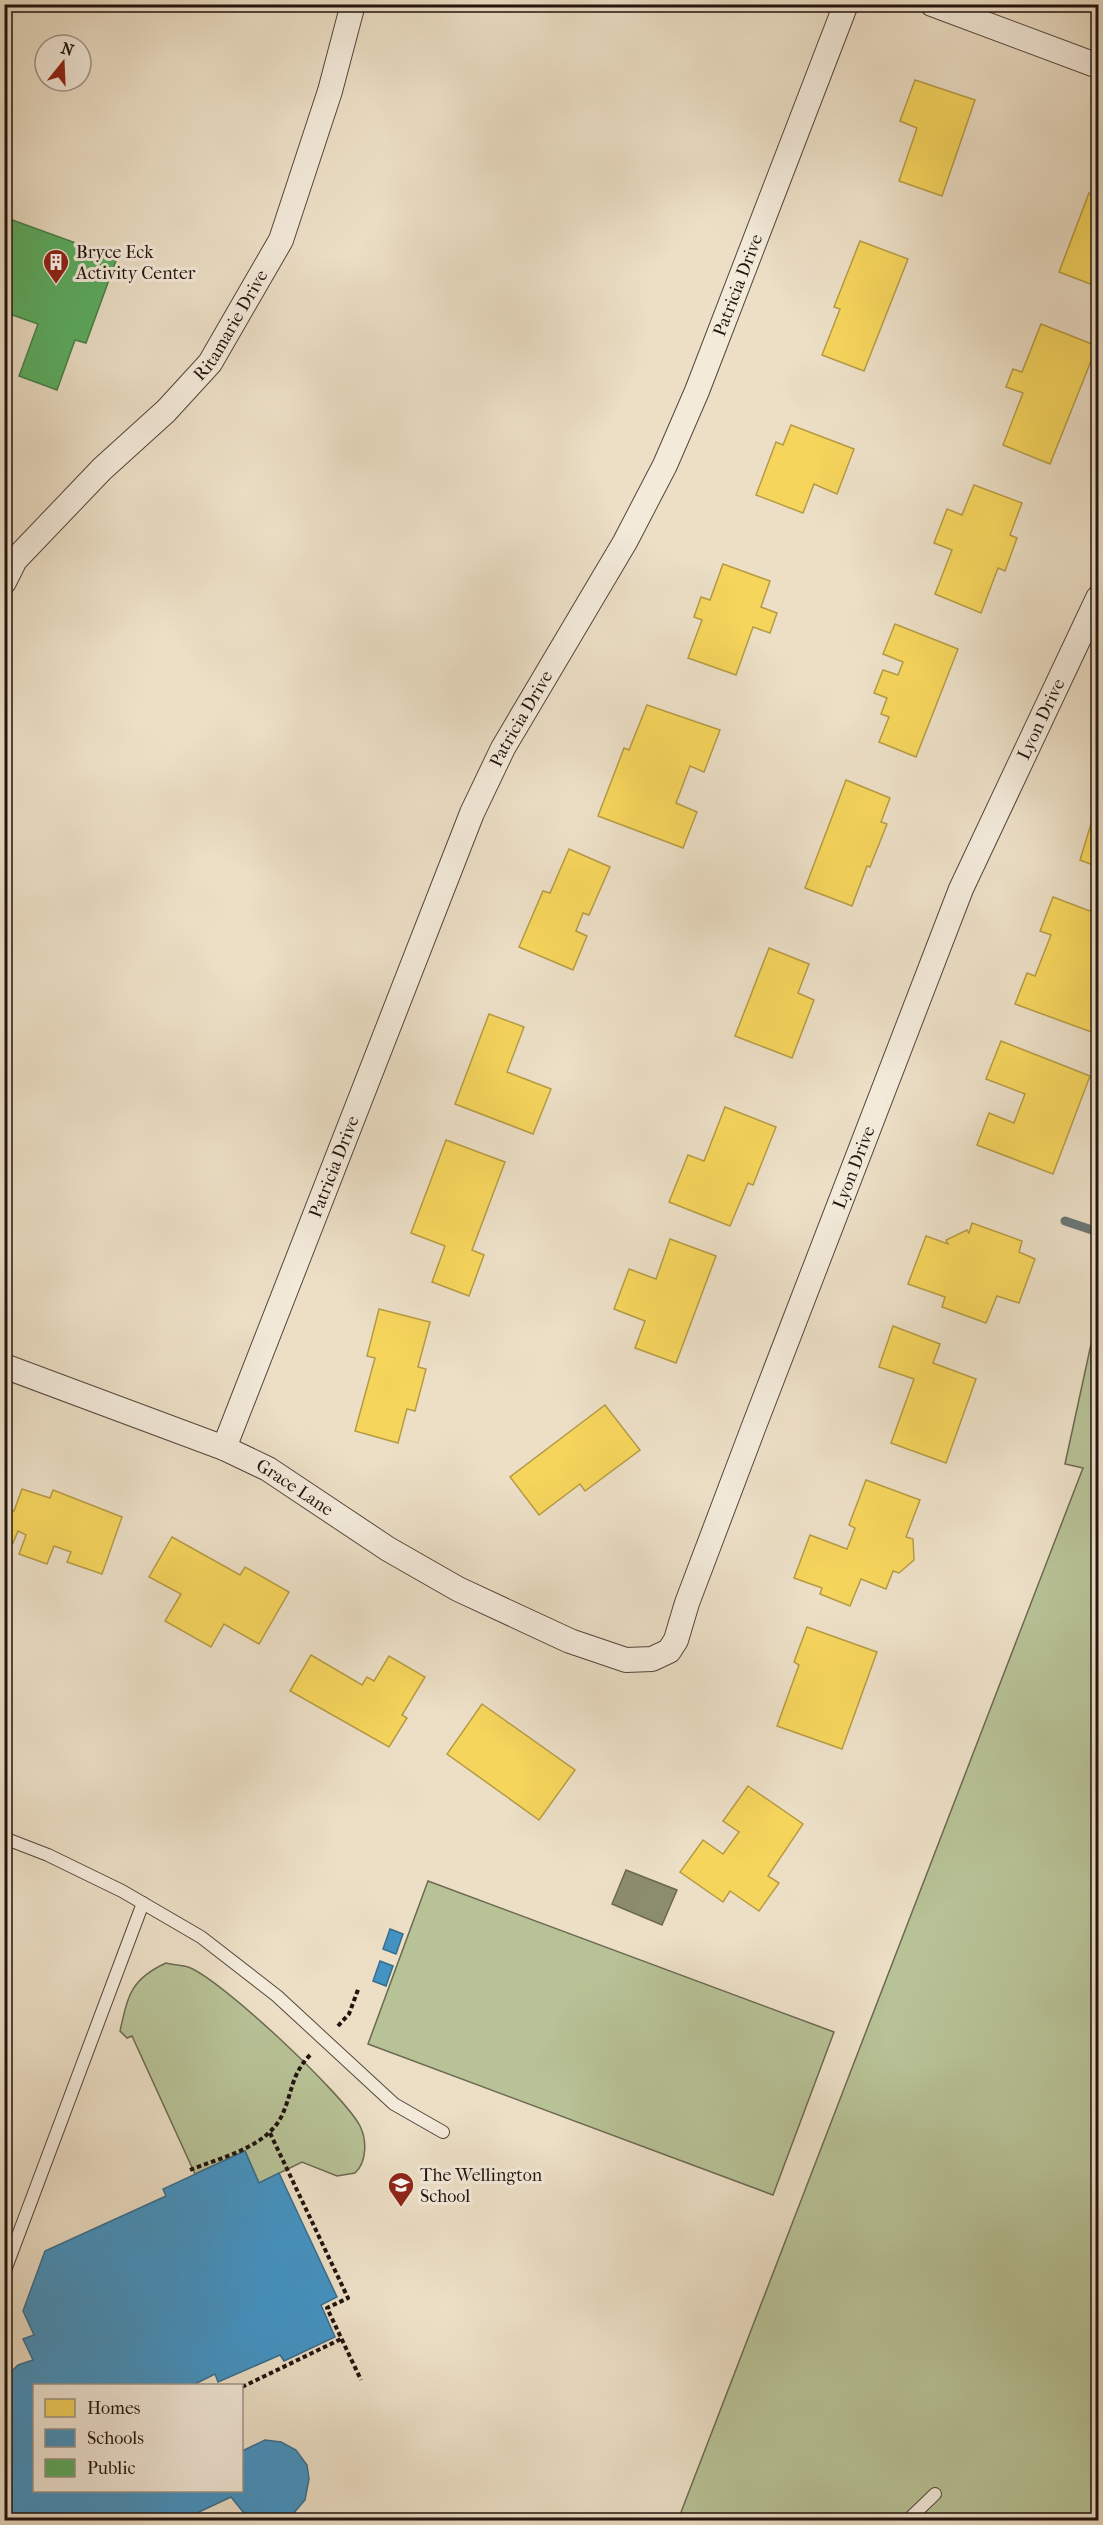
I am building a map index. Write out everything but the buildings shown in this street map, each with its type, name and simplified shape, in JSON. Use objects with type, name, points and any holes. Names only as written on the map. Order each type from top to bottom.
[{"type":"street","name":"Ritamarie Drive","points":[[4,582],[15,560],[102,469],[166,411],[210,363],[281,240],[330,91],[352,4]]},
{"type":"street","name":"Patricia Drive","points":[[224,1448],[472,813],[503,748],[625,542],[666,465],[698,392],[846,4]]},
{"type":"street","points":[[932,4],[1098,66]]},
{"type":"street","name":"Lyon Drive","points":[[570,1641],[626,1660],[652,1659],[669,1651],[676,1640],[687,1603],[961,889],[1098,598]]},
{"type":"street","name":"Grace Lane","points":[[4,1366],[224,1448],[268,1468],[388,1549],[458,1589],[570,1641]]},
{"type":"lane","points":[[4,1838],[48,1855],[142,1903],[201,1937],[277,1996],[394,2104],[443,2132]]},
{"type":"lane","points":[[4,2273],[142,1903]]},
{"type":"lane","points":[[908,2520],[935,2494]]},
{"type":"path","points":[[338,2026],[349,2014],[359,1988]]},
{"type":"path","points":[[190,2170],[259,2141],[270,2133],[282,2116],[295,2074],[312,2052]]},
{"type":"path","points":[[270,2133],[348,2298],[327,2308],[361,2380]]},
{"type":"path","points":[[243,2387],[341,2339]]},
{"type":"green space","points":[[1098,1312],[1098,2520],[678,2520],[1083,1468],[1065,1464]]},
{"type":"green space","points":[[428,1881],[834,2032],[773,2195],[368,2044]]},
{"type":"green space","points":[[166,1963],[188,1967],[226,1992],[280,2039],[331,2090],[349,2111],[362,2132],[365,2144],[364,2157],[355,2173],[337,2176],[302,2162],[259,2183],[245,2151],[195,2174],[132,2036],[127,2038],[120,2031],[129,1998],[138,1982],[145,1975]]},
{"type":"waterway","points":[[1065,1221],[1098,1232]]},
{"type":"place","name":"Bryce Eck Activity Center","points":[[56,285]]},
{"type":"place","name":"The Wellington School","points":[[401,2208]]}]
